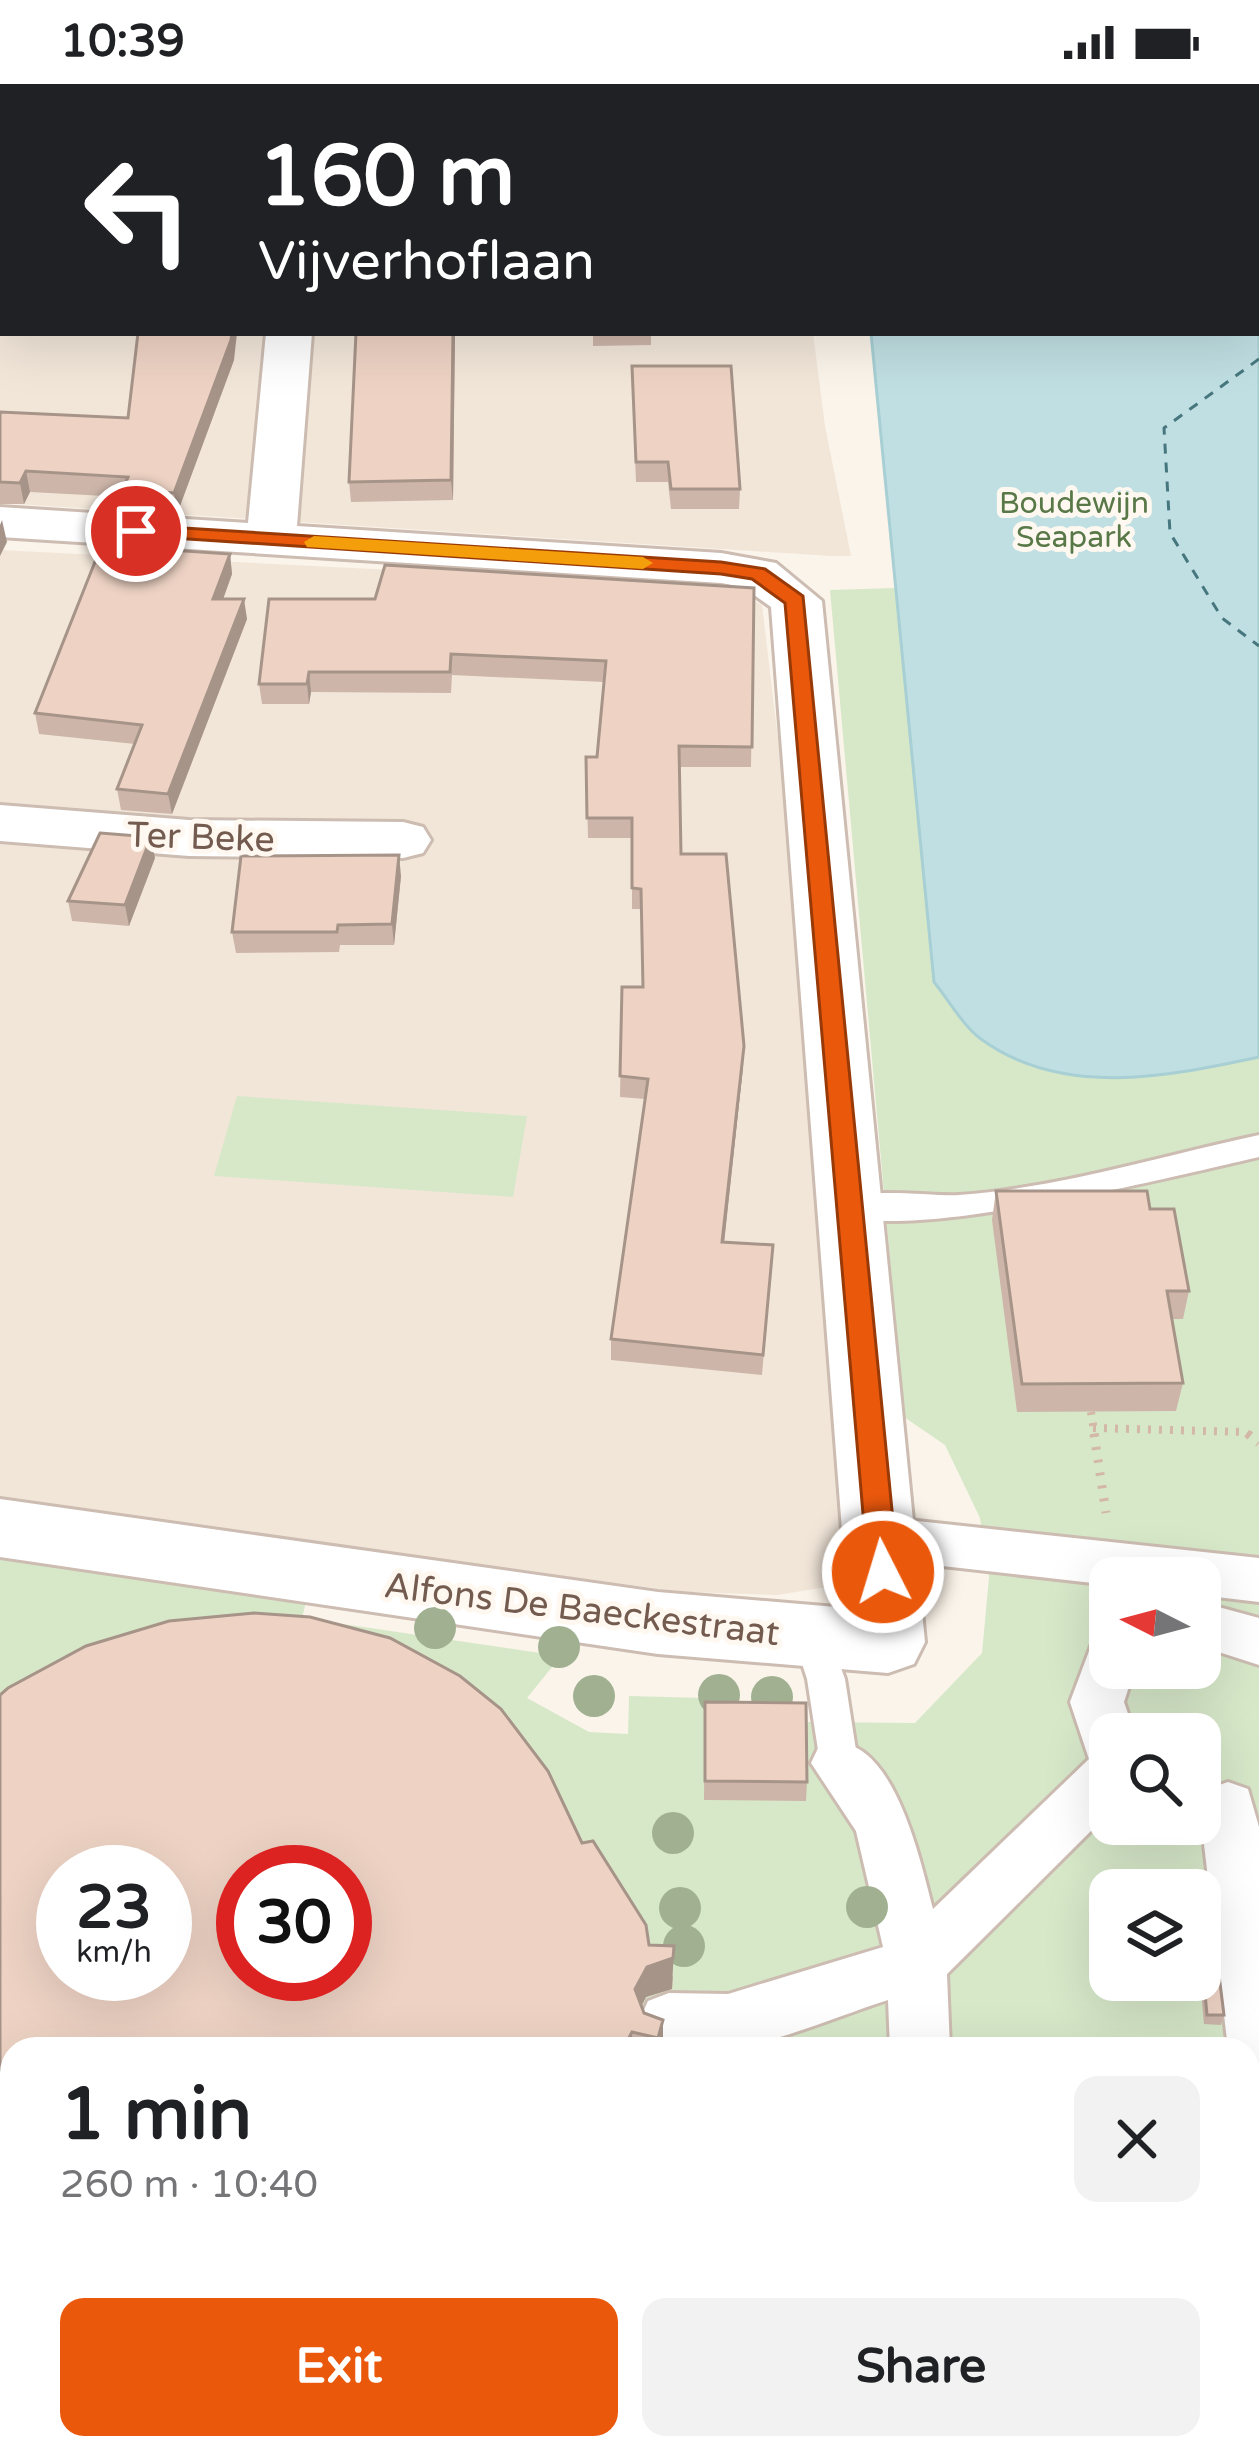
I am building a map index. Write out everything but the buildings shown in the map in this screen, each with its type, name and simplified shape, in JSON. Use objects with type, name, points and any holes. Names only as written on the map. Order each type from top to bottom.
[{"type":"street","points":[[0,522],[272,540],[289,336]]},
{"type":"street","name":"Alfons De Baeckestraat","points":[[0,1528],[658,1623],[819,1658],[888,1642],[800,613],[777,584],[721,568],[272,540]]},
{"type":"street","name":"Ter Beke","points":[[0,823],[189,838],[403,840]]},
{"type":"street","points":[[880,1538],[1034,1552],[1111,1544],[1259,1579],[1227,1631]]},
{"type":"street","points":[[839,1763],[882,1822],[916,1964],[919,2037]]},
{"type":"street","points":[[669,2021],[728,2022],[916,1964],[1089,1795]]},
{"type":"street","points":[[1229,1804],[1257,2037]]},
{"type":"lane","points":[[851,1206],[958,1207],[1004,1201],[1259,1146]]},
{"type":"lane","points":[[819,1658],[839,1763]]},
{"type":"path","points":[[1090,1412],[1111,1544]]},
{"type":"path","points":[[1093,1428],[1245,1432],[1259,1443]]},
{"type":"shaded area","points":[[0,336],[813,336],[825,426],[851,556],[831,556],[0,503]]},
{"type":"shaded area","points":[[0,550],[726,587],[762,605],[795,881],[847,1546],[833,1586],[777,1595],[685,1592],[0,1502]]},
{"type":"green space","name":"Boudewijn Seapark","points":[[871,336],[1259,336],[1259,2037],[0,2037],[0,1559],[306,1602],[302,1618],[561,1656],[527,1698],[589,1732],[628,1734],[629,1696],[704,1698],[704,1721],[915,1723],[982,1653],[989,1577],[980,1518],[945,1445],[904,1417],[830,590],[895,588]]},
{"type":"green space","points":[[237,1096],[527,1116],[513,1197],[214,1176]]},
{"type":"water","points":[[871,336],[1259,336],[1259,1057],[1189,1071],[1117,1078],[1046,1070],[981,1039],[934,982]]},
{"type":"ferry route","points":[[1259,359],[1164,428],[1170,533],[1222,618],[1259,646]]},
{"type":"slow traffic","points":[[314,542],[643,563]]},
{"type":"route","points":[[136,531],[721,568],[758,574],[796,601],[883,1572]]}]
